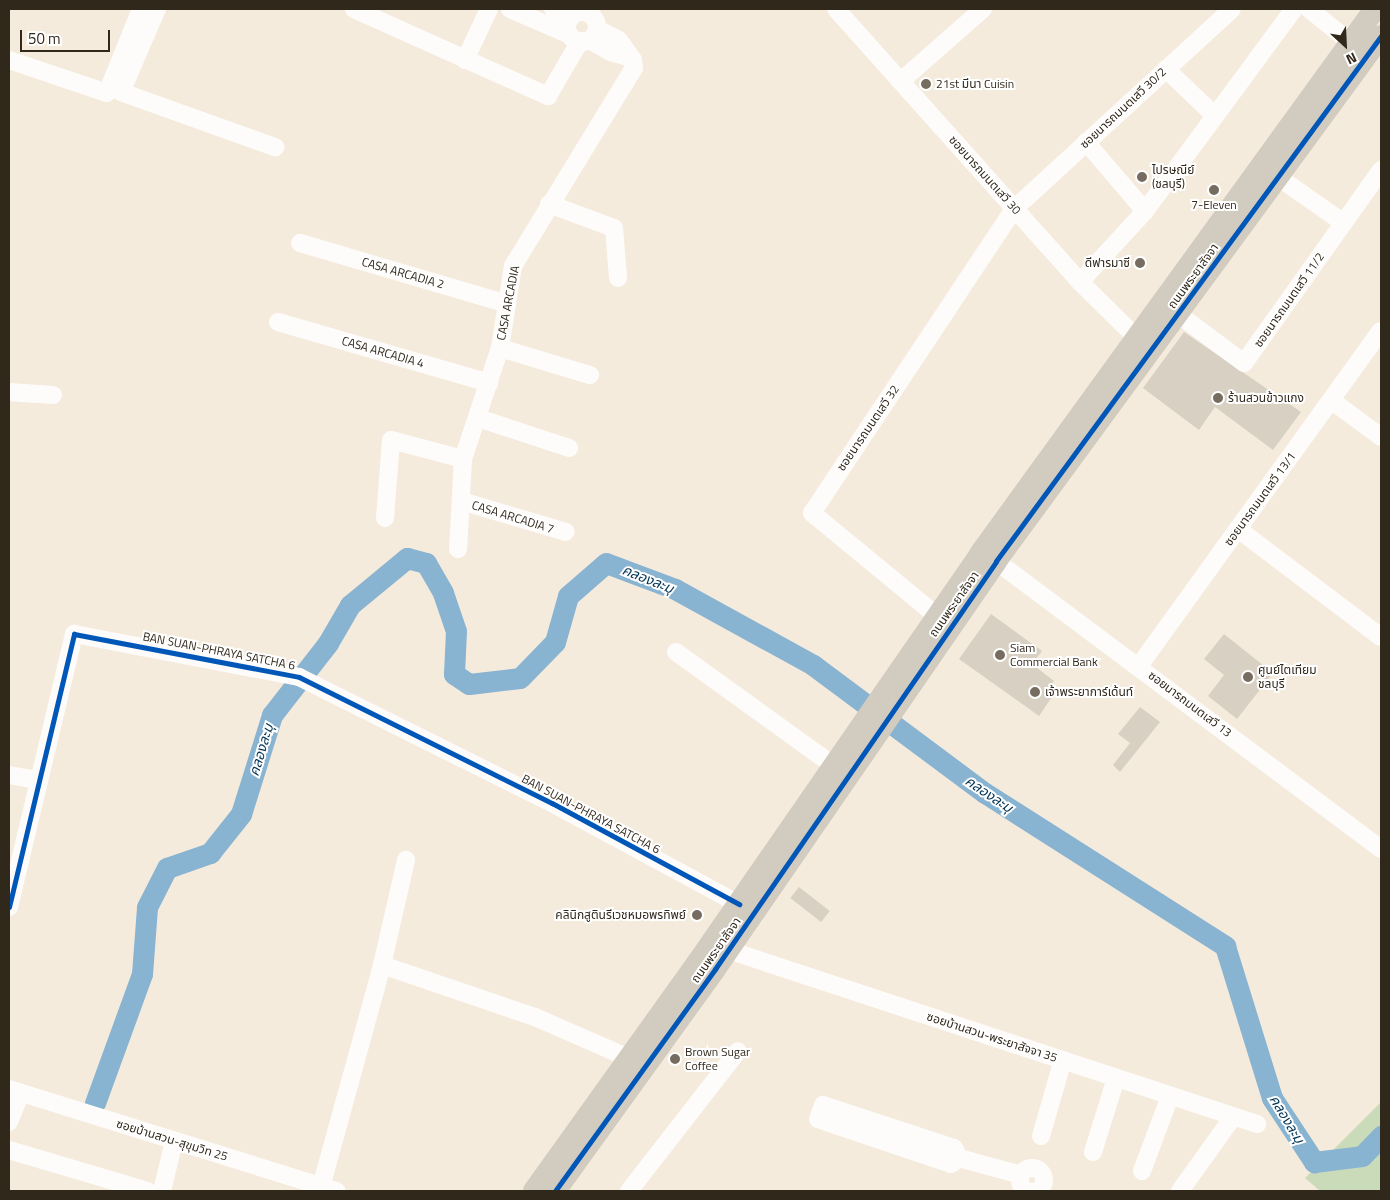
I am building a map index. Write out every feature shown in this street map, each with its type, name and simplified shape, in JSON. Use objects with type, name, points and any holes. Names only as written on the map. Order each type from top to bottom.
[{"type":"main road","name":"ถนนพระยาสัจจา","points":[[885,707],[937,616],[1375,9]]},
{"type":"main road","name":"ถนนพระยาสัจจา","points":[[534,1191],[629,1058],[728,950],[885,707],[996,561],[1380,41]]},
{"type":"main road","name":"ถนนพระยาสัจจา","points":[[555,1191],[680,1002],[738,904],[834,766],[867,733]]},
{"type":"street","points":[[9,60],[107,93],[141,9]]},
{"type":"street","points":[[157,9],[121,92],[275,147]]},
{"type":"street","points":[[354,9],[388,15],[465,60],[548,96],[589,29]]},
{"type":"street","points":[[465,60],[489,9]]},
{"type":"street","points":[[510,9],[589,29]]},
{"type":"street","points":[[553,9],[576,13],[589,29]]},
{"type":"street","name":"ซอยนารถมนตเสวี 30","points":[[836,9],[1080,282],[1137,338]]},
{"type":"street","points":[[901,81],[983,9]]},
{"type":"street","name":"ซอยนารถมนตเสวี 30/2","points":[[1014,208],[1232,9]]},
{"type":"street","points":[[1080,282],[1145,211],[1294,9]]},
{"type":"street","points":[[1309,9],[1350,42]]},
{"type":"street","points":[[576,13],[568,26],[589,29]]},
{"type":"street","name":"CASA ARCADIA","points":[[458,550],[463,459],[500,348],[513,266],[549,204],[634,68],[619,40],[589,29]]},
{"type":"street","points":[[1166,69],[1215,116]]},
{"type":"street","points":[[1086,142],[1145,211]]},
{"type":"street","name":"ซอยนารถมนตเสวี 11/2","points":[[1178,314],[1244,363],[1381,170]]},
{"type":"street","points":[[1278,177],[1344,223]]},
{"type":"street","points":[[549,204],[614,228],[618,278]]},
{"type":"street","name":"ซอยนารถมนตเสวี 32","points":[[937,616],[812,513],[1014,208]]},
{"type":"street","name":"CASA ARCADIA 2","points":[[300,243],[507,304]]},
{"type":"street","name":"CASA ARCADIA 4","points":[[278,322],[488,382]]},
{"type":"street","name":"ซอยนารถมนตเสวี 13/1","points":[[1139,666],[1381,331]]},
{"type":"street","points":[[500,348],[590,376]]},
{"type":"street","points":[[9,392],[53,395]]},
{"type":"street","points":[[1331,400],[1381,437]]},
{"type":"street","points":[[478,418],[569,448]]},
{"type":"street","points":[[385,518],[391,440],[463,459]]},
{"type":"street","name":"CASA ARCADIA 7","points":[[461,501],[566,532]]},
{"type":"street","points":[[1238,530],[1381,637]]},
{"type":"street","name":"ซอยนารถมนตเสวี 13","points":[[996,561],[1139,666],[1381,850]]},
{"type":"street","name":"BAN SUAN-PHRAYA SATCHA 6","points":[[9,907],[36,780],[74,634],[289,675],[314,684],[552,803],[738,904]]},
{"type":"street","points":[[676,652],[834,766]]},
{"type":"street","points":[[9,775],[36,780]]},
{"type":"street","points":[[328,1189],[406,860]]},
{"type":"street","name":"ซอยบ้านสวน-พระยาสัจจา 35","points":[[728,950],[1257,1124]]},
{"type":"street","points":[[382,965],[526,1013],[629,1058]]},
{"type":"street","points":[[628,1191],[738,1051]]},
{"type":"street","points":[[1041,1136],[1063,1060]]},
{"type":"street","points":[[1093,1152],[1116,1078]]},
{"type":"street","points":[[9,1122],[15,1091]]},
{"type":"street","name":"ซอยบ้านสวน-สุขุมวิท 25","points":[[15,1091],[328,1189]]},
{"type":"street","points":[[1142,1171],[1170,1096]]},
{"type":"street","points":[[1180,1191],[1234,1116]]},
{"type":"street","points":[[903,1140],[951,1164],[959,1158],[1024,1185]]},
{"type":"street","points":[[162,1191],[174,1141]]},
{"type":"street","points":[[9,1150],[147,1191]]},
{"type":"green space","points":[[1381,1102],[1381,1191],[1320,1191],[1305,1178]]},
{"type":"building","name":"ร้านสวนข้าวแกง","points":[[1184,332],[1301,412],[1273,450],[1215,407],[1199,430],[1143,388]]},
{"type":"building","name":"Siam Commercial Bank","points":[[991,614],[1042,651],[1032,664],[1054,681],[1048,689],[1054,694],[1039,716],[959,659]]},
{"type":"building","name":"ศูนย์ไตเทียม ชลบุรี","points":[[1224,634],[1273,673],[1237,719],[1208,696],[1224,675],[1204,659]]},
{"type":"building","points":[[1140,707],[1160,722],[1120,772],[1113,765],[1130,743],[1118,734]]},
{"type":"building","points":[[799,887],[830,911],[821,922],[790,898]]},
{"type":"waterway","name":"คลองละมุ","points":[[95,1103],[142,974],[147,907],[167,868],[210,853],[241,814],[272,715],[328,643],[350,605],[407,558],[426,563],[443,593],[456,631],[454,674],[469,684],[520,678],[555,642],[568,596],[606,563],[675,589],[813,665],[985,793],[1225,946],[1272,1098],[1314,1162],[1362,1156],[1381,1136]]},
{"type":"cycle path","points":[[555,1191],[715,969],[996,561],[1381,36]]},
{"type":"cycle path","points":[[9,907],[74,634],[299,677],[552,803],[739,904]]},
{"type":"place","name":"21st มีนา Cuisin","points":[[926,84]]},
{"type":"place","name":"ไปรษณีย์ (ชลบุรี)","points":[[1142,177]]},
{"type":"place","name":"7-Eleven","points":[[1214,190]]},
{"type":"place","name":"ดีฟารมาซี","points":[[1140,263]]},
{"type":"place","name":"ร้านสวนข้าวแกง","points":[[1218,398]]},
{"type":"place","name":"Siam Commercial Bank","points":[[1000,655]]},
{"type":"place","name":"ศูนย์ไตเทียม ชลบุรี","points":[[1248,677]]},
{"type":"place","name":"เจ้าพระยาการ์เด้นท์","points":[[1035,692]]},
{"type":"place","name":"คลินิกสูตินรีเวชหมอพรทิพย์","points":[[697,915]]},
{"type":"place","name":"Brown Sugar Coffee","points":[[675,1059]]}]
